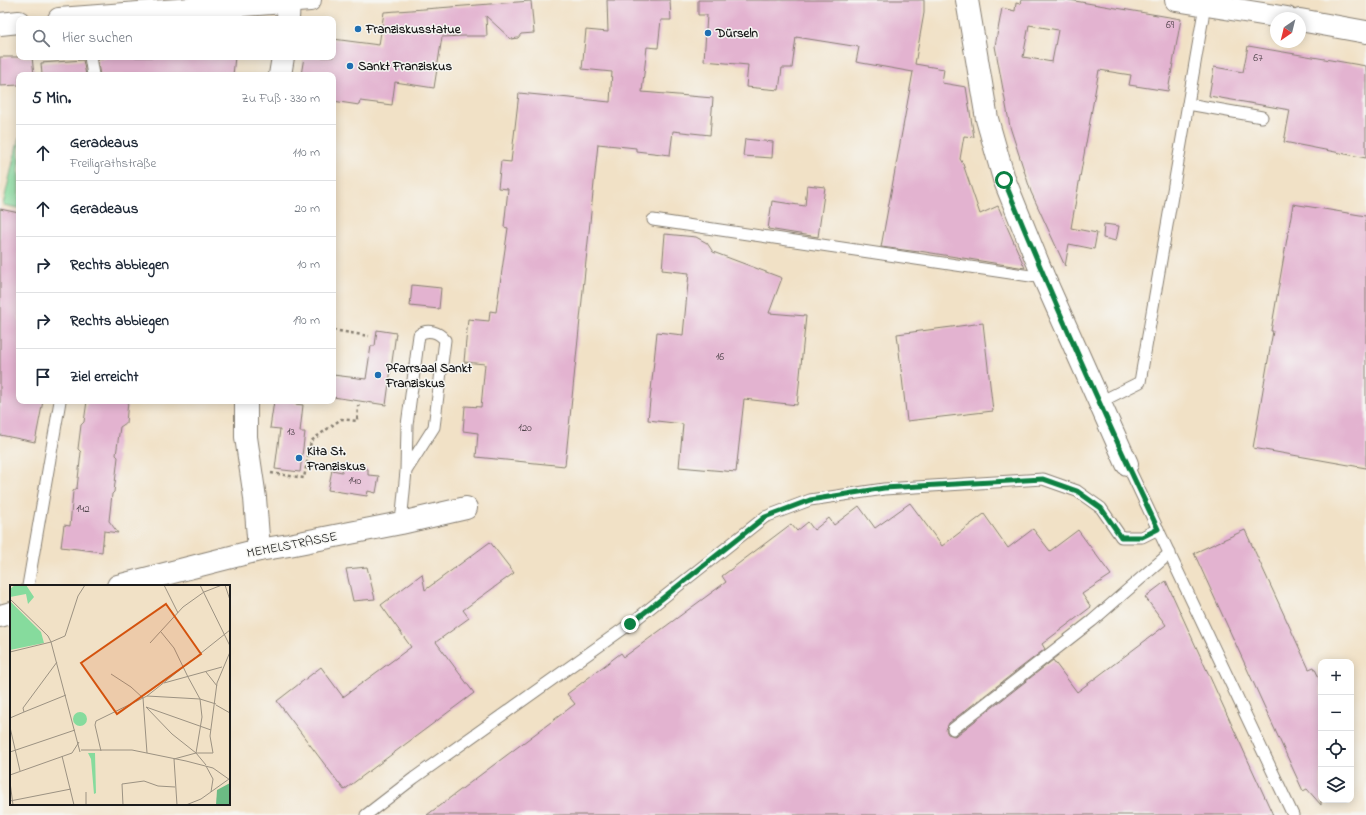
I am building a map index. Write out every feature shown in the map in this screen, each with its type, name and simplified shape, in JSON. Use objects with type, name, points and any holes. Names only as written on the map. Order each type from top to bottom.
[{"type":"street","points":[[967,0],[987,119],[1004,180],[1044,278],[1127,464]]},
{"type":"street","points":[[1176,0],[1270,15]]},
{"type":"street","points":[[117,16],[294,5]]},
{"type":"street","points":[[1306,21],[1366,32]]},
{"type":"street","points":[[0,24],[16,22]]},
{"type":"street","points":[[280,72],[282,60]]},
{"type":"street","points":[[246,404],[246,437],[255,498],[259,550]]},
{"type":"street","name":"MEMELSTRASSE","points":[[122,585],[259,550],[401,523],[466,508]]},
{"type":"street","points":[[0,616],[10,613]]},
{"type":"lane","points":[[1100,402],[1140,382],[1205,5]]},
{"type":"lane","points":[[90,60],[92,72]]},
{"type":"lane","points":[[1188,104],[1262,116]]},
{"type":"lane","points":[[653,220],[1044,278]]},
{"type":"lane","points":[[401,523],[406,471],[407,425],[419,335],[423,332],[429,331],[440,334],[445,340],[434,427],[406,471]]},
{"type":"lane","points":[[28,585],[59,404]]},
{"type":"lane","points":[[1127,464],[1293,815]]},
{"type":"lane","points":[[366,815],[414,778],[630,624],[765,517],[810,500],[884,488],[1043,479],[1077,491],[1101,508],[1121,537],[1142,537],[1158,529]]},
{"type":"lane","points":[[953,729],[1092,621],[1170,553]]},
{"type":"path","points":[[336,330],[369,336]]},
{"type":"path","points":[[251,470],[304,478],[311,441],[341,419],[356,421],[358,406],[360,407]]},
{"type":"green space","points":[[16,150],[16,207],[3,205]]},
{"type":"building","points":[[607,0],[670,0],[671,20],[661,20],[658,48],[647,47],[642,92],[713,98],[710,135],[673,131],[670,155],[636,151],[636,148],[598,144],[565,466],[476,457],[478,433],[463,431],[465,406],[481,407],[485,364],[464,362],[468,319],[489,321],[490,311],[496,312],[508,228],[504,227],[508,189],[498,188],[501,161],[511,162],[519,93],[610,102],[612,72],[582,69],[586,30],[608,32]]},
{"type":"building","points":[[698,0],[924,0],[924,13],[915,64],[944,69],[942,83],[966,87],[974,137],[964,136],[960,159],[980,214],[998,206],[1025,268],[919,251],[881,247],[913,72],[856,62],[859,47],[796,37],[792,68],[782,68],[779,90],[746,87],[748,65],[704,61],[707,15],[698,15]]},
{"type":"building","points":[[1021,0],[1069,0],[1181,19],[1168,91],[1129,85],[1131,75],[1099,70],[1071,228],[1097,233],[1094,249],[1069,244],[1065,266],[1031,192],[1010,127],[995,46],[1002,8],[1015,11],[1016,3],[1020,4]],"holes":[[[1029,25],[1058,30],[1052,62],[1023,57]]]},
{"type":"building","points":[[531,1],[534,33],[521,34],[518,38],[511,39],[486,16],[487,36],[442,37],[434,88],[395,82],[392,105],[360,101],[359,105],[336,101],[336,72],[302,72],[304,60],[336,60],[336,39],[379,45],[384,12]]},
{"type":"building","points":[[1248,46],[1366,66],[1366,158],[1284,142],[1290,110],[1209,96],[1214,67],[1243,72]]},
{"type":"building","points":[[0,57],[16,57],[16,60],[32,60],[34,72],[16,72],[16,85],[0,86]]},
{"type":"building","points":[[83,60],[85,72],[42,72],[41,63]]},
{"type":"building","points":[[97,60],[235,60],[233,72],[99,72]]},
{"type":"building","points":[[745,139],[773,142],[772,158],[743,156]]},
{"type":"building","points":[[807,185],[825,187],[818,237],[768,229],[772,201],[805,206]]},
{"type":"building","points":[[1293,204],[1366,216],[1366,468],[1253,448]]},
{"type":"building","points":[[0,209],[16,212],[16,404],[42,404],[35,442],[0,435]]},
{"type":"building","points":[[1104,224],[1119,226],[1116,241],[1103,238]]},
{"type":"building","points":[[665,234],[696,237],[707,243],[713,252],[782,278],[769,313],[806,316],[797,405],[744,399],[736,472],[679,467],[683,424],[648,420],[657,332],[683,335],[689,273],[662,270]]},
{"type":"building","points":[[412,285],[441,288],[439,309],[410,306]]},
{"type":"building","points":[[983,323],[993,411],[907,421],[897,334]]},
{"type":"building","points":[[377,330],[396,333],[386,405],[336,397],[336,375],[366,379],[371,346],[375,346]]},
{"type":"building","points":[[87,404],[128,404],[126,423],[120,427],[116,455],[118,457],[114,492],[112,494],[109,521],[118,533],[104,531],[102,552],[61,547],[64,525],[70,526],[73,491],[77,488],[81,452],[78,449],[81,425],[84,422]]},
{"type":"building","points":[[274,404],[303,405],[300,432],[305,432],[300,472],[275,469],[280,429],[270,428]]},
{"type":"building","points":[[343,465],[368,469],[368,475],[379,476],[376,493],[368,491],[367,496],[328,490],[332,470],[342,472]]},
{"type":"building","points":[[910,503],[942,546],[984,514],[1008,548],[1033,529],[1050,551],[1078,530],[1111,575],[1082,594],[1091,607],[1042,644],[1045,649],[949,723],[946,730],[948,734],[954,736],[957,735],[1053,660],[1077,692],[1166,625],[1145,597],[1166,581],[1273,815],[427,815],[575,704],[567,694],[621,653],[624,657],[726,582],[722,576],[791,524],[797,531],[808,522],[814,530],[829,518],[834,525],[859,506],[875,528]]},
{"type":"building","points":[[1245,530],[1309,669],[1314,667],[1318,676],[1318,802],[1307,789],[1303,791],[1194,553]]},
{"type":"building","points":[[490,542],[514,573],[463,610],[469,618],[436,642],[474,693],[344,790],[277,701],[321,667],[343,697],[411,647],[381,605],[422,574],[425,590]]},
{"type":"building","points":[[367,567],[375,599],[353,601],[346,569]]},
{"type":"place","name":"Franziskusstatue","points":[[358,29]]},
{"type":"place","name":"Dürseln","points":[[708,33]]},
{"type":"place","name":"Sankt Franziskus","points":[[350,66]]},
{"type":"place","name":"Pfarrsaal Sankt Franziskus","points":[[378,375]]},
{"type":"place","name":"Kita St. Franziskus","points":[[299,458]]},
{"type":"route","points":[[630,624],[765,517],[810,500],[884,488],[1043,479],[1077,491],[1101,508],[1121,537],[1142,537],[1158,529],[1127,464],[1044,278],[1004,180]]}]
